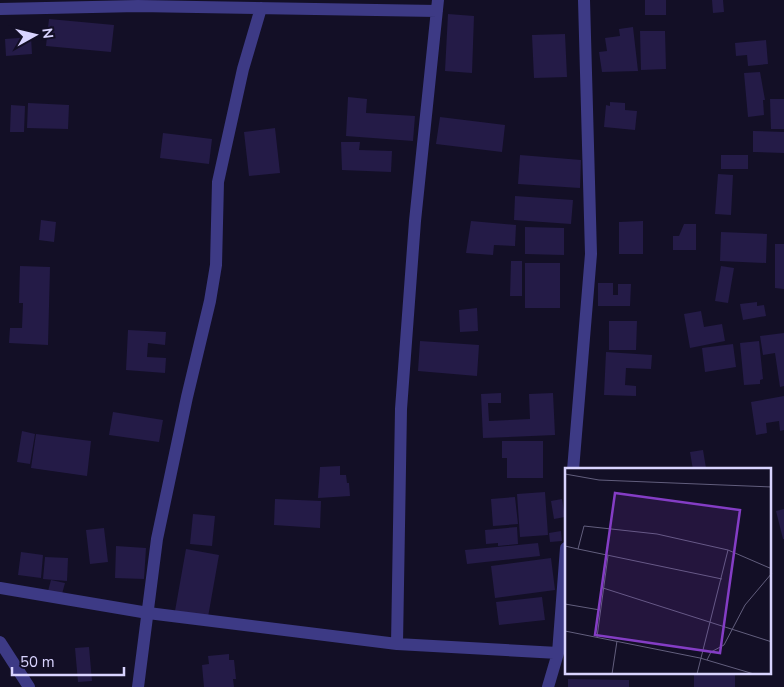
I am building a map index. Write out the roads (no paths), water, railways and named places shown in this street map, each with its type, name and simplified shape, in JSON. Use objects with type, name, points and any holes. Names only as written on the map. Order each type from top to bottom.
[{"type":"street","points":[[573,468],[591,254],[584,0]]},
{"type":"street","points":[[0,9],[138,3],[261,8],[437,5],[415,221],[401,410],[398,644]]},
{"type":"street","points":[[138,687],[157,539],[187,397],[210,301],[216,265],[218,182],[243,69],[261,8]]},
{"type":"street","points":[[548,687],[558,653],[565,561]]},
{"type":"street","points":[[0,588],[148,613],[398,644],[558,653]]},
{"type":"street","points":[[0,642],[29,687]]}]
